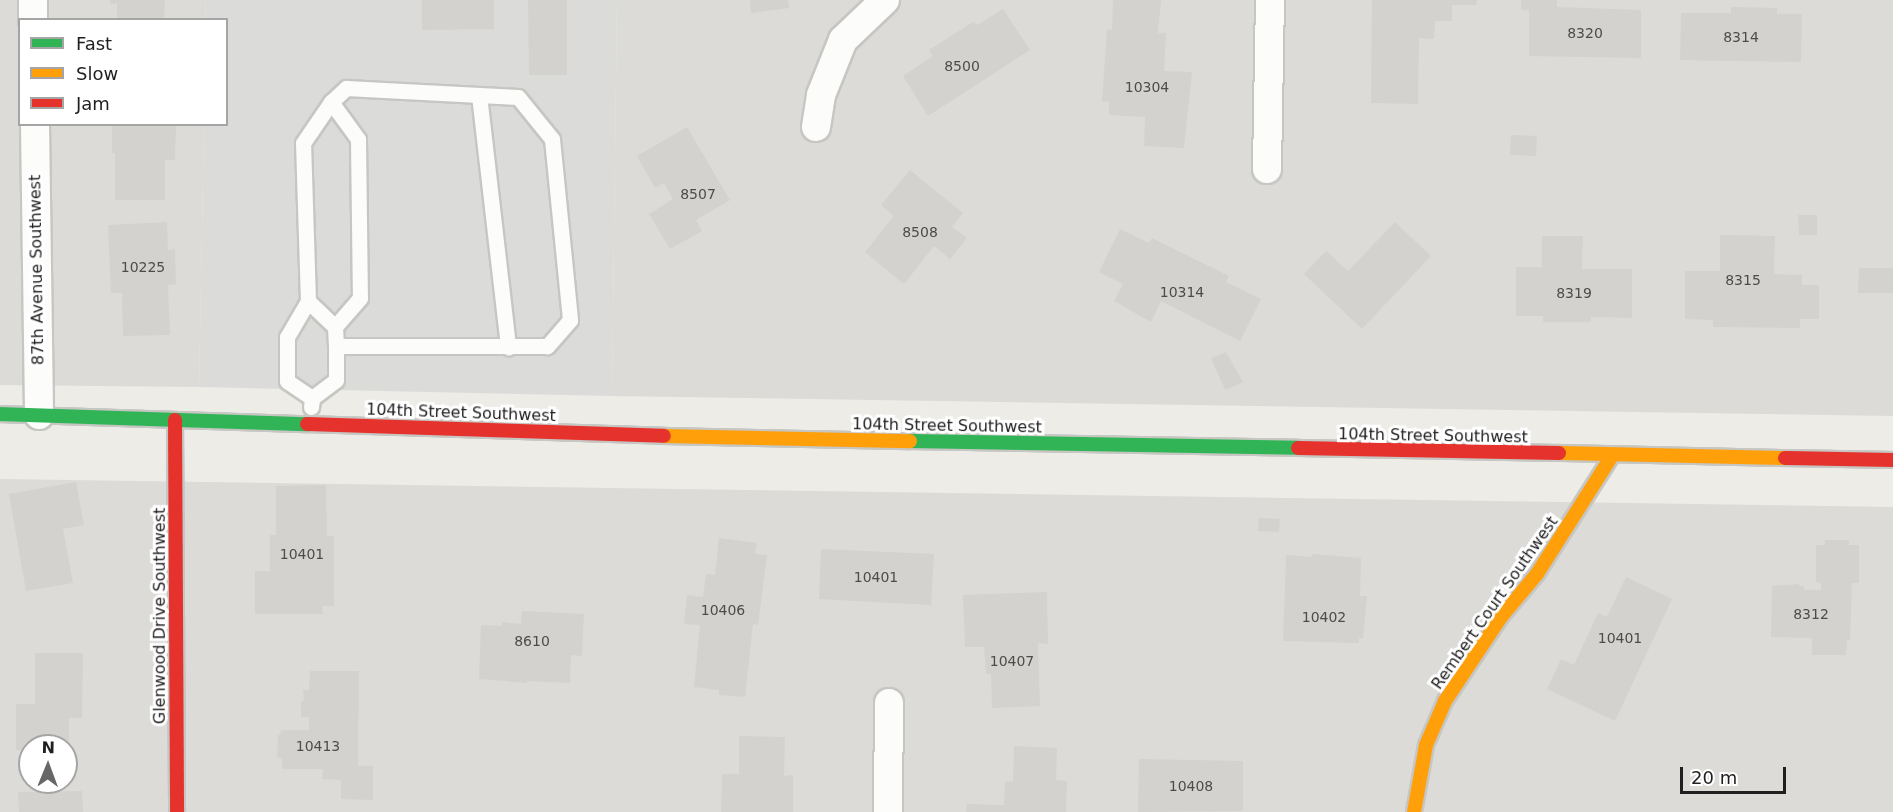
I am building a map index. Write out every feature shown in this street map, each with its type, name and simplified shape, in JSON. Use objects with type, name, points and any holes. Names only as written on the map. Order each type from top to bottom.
[{"type":"street","points":[[33,0],[33,18]]},
{"type":"street","points":[[816,127],[821,95],[843,40],[885,0]]},
{"type":"street","points":[[1268,169],[1270,0]]},
{"type":"street","name":"87th Avenue Southwest","points":[[35,126],[39,415]]},
{"type":"street","name":"104th Street Southwest","points":[[0,414],[625,435],[1893,460]]},
{"type":"street","name":"Glenwood Drive Southwest","points":[[175,420],[177,812]]},
{"type":"street","name":"Rembert Court Southwest","points":[[1414,812],[1426,745],[1445,701],[1501,617],[1537,574],[1612,456]]},
{"type":"street","points":[[888,812],[889,703]]},
{"type":"lane","points":[[312,398],[287,381],[287,337],[308,301],[303,143],[332,102],[346,88],[518,97],[552,139],[570,320],[547,346],[336,346]]},
{"type":"lane","points":[[479,95],[508,347]]},
{"type":"lane","points":[[332,102],[358,139],[360,298],[335,327]]},
{"type":"lane","points":[[308,301],[335,327],[336,346],[336,380],[312,398],[310,425]]},
{"type":"shaded area","points":[[0,0],[206,0],[205,18],[18,18],[18,126],[204,126],[199,387],[0,385]]},
{"type":"shaded area","points":[[206,0],[617,0],[612,396],[199,387],[204,126],[228,126],[228,18],[205,18]]},
{"type":"shaded area","points":[[617,0],[1893,0],[1893,416],[612,396]]},
{"type":"shaded area","points":[[0,479],[1893,507],[1893,812],[0,812]]},
{"type":"building","points":[[110,0],[165,0],[164,18],[117,18],[117,3],[110,4]]},
{"type":"building","points":[[422,0],[494,0],[494,29],[422,30]]},
{"type":"building","points":[[528,0],[567,0],[567,75],[529,75]]},
{"type":"building","points":[[750,0],[788,0],[789,8],[751,13]]},
{"type":"building","points":[[1113,0],[1161,0],[1158,33],[1166,33],[1164,71],[1192,72],[1184,148],[1144,146],[1145,117],[1109,115],[1109,102],[1102,101],[1107,29],[1112,30]]},
{"type":"building","points":[[1372,0],[1477,0],[1476,5],[1452,5],[1452,21],[1435,21],[1434,39],[1419,38],[1418,104],[1371,103]]},
{"type":"building","points":[[1521,0],[1557,0],[1557,7],[1641,10],[1641,58],[1529,56],[1529,10],[1521,10]]},
{"type":"building","points":[[1731,7],[1777,8],[1777,14],[1802,14],[1801,62],[1680,60],[1681,13],[1731,13]]},
{"type":"building","points":[[1003,9],[1030,50],[928,116],[903,76],[933,56],[929,50],[973,22],[977,25]]},
{"type":"building","points":[[112,126],[176,126],[175,160],[165,160],[165,200],[115,200],[115,153],[112,153]]},
{"type":"building","points":[[687,127],[730,200],[696,220],[702,231],[670,249],[649,214],[673,199],[664,183],[655,188],[637,156]]},
{"type":"building","points":[[1511,135],[1537,136],[1536,156],[1510,155]]},
{"type":"building","points":[[910,170],[963,213],[952,227],[967,238],[950,259],[934,246],[904,284],[865,252],[894,216],[881,205]]},
{"type":"building","points":[[1798,215],[1817,215],[1817,235],[1799,235]]},
{"type":"building","points":[[167,222],[168,250],[175,249],[176,284],[168,285],[170,335],[123,336],[122,293],[111,293],[108,225]]},
{"type":"building","points":[[1395,222],[1431,256],[1362,329],[1304,274],[1326,251],[1348,271]]},
{"type":"building","points":[[1120,229],[1149,243],[1152,238],[1229,276],[1226,282],[1261,299],[1240,341],[1161,301],[1151,322],[1114,301],[1123,284],[1099,272]]},
{"type":"building","points":[[1720,235],[1775,236],[1774,274],[1802,275],[1802,285],[1819,285],[1819,319],[1800,319],[1800,328],[1713,327],[1713,320],[1685,319],[1685,271],[1720,271]]},
{"type":"building","points":[[1542,236],[1583,236],[1582,269],[1632,269],[1632,318],[1591,317],[1591,322],[1543,322],[1543,316],[1516,316],[1516,267],[1542,267]]},
{"type":"building","points":[[1859,268],[1893,268],[1893,293],[1858,293]]},
{"type":"building","points":[[1226,352],[1243,382],[1225,390],[1211,358]]},
{"type":"building","points":[[76,482],[84,525],[63,529],[73,583],[26,591],[9,494]]},
{"type":"building","points":[[326,485],[327,536],[334,536],[334,606],[322,606],[323,614],[255,614],[255,571],[270,571],[270,535],[276,535],[276,486]]},
{"type":"building","points":[[1259,518],[1280,519],[1279,532],[1258,531]]},
{"type":"building","points":[[719,538],[757,543],[755,554],[767,555],[758,625],[753,624],[745,697],[719,695],[719,690],[694,687],[700,625],[684,624],[687,595],[703,597],[706,574],[715,575]]},
{"type":"building","points":[[1825,540],[1849,540],[1849,545],[1859,545],[1859,583],[1852,583],[1850,640],[1847,640],[1846,655],[1812,655],[1812,638],[1771,637],[1772,586],[1799,584],[1799,586],[1804,586],[1804,590],[1821,590],[1821,583],[1816,582],[1816,545],[1825,545]]},
{"type":"building","points":[[821,549],[934,554],[931,605],[819,599]]},
{"type":"building","points":[[1312,554],[1361,558],[1360,596],[1367,596],[1363,638],[1359,638],[1359,643],[1283,641],[1286,555],[1312,557]]},
{"type":"building","points":[[1626,577],[1672,599],[1615,721],[1547,689],[1561,659],[1574,665],[1598,613],[1607,617]]},
{"type":"building","points":[[1047,592],[1048,644],[1038,643],[1040,706],[992,708],[991,674],[986,674],[984,647],[965,647],[963,595]]},
{"type":"building","points":[[522,611],[584,614],[582,656],[571,655],[570,683],[527,681],[527,683],[479,679],[481,625],[502,626],[502,622],[521,624]]},
{"type":"building","points":[[35,653],[83,653],[82,718],[69,718],[69,734],[18,734],[18,750],[16,750],[16,704],[35,704]]},
{"type":"building","points":[[310,671],[359,671],[358,766],[373,766],[373,800],[341,799],[341,780],[322,779],[323,769],[282,769],[282,759],[277,757],[278,735],[281,730],[309,730],[309,717],[301,717],[301,701],[304,701],[303,690],[309,690]]},
{"type":"building","points":[[739,736],[785,737],[784,776],[793,775],[793,812],[721,812],[722,774],[739,774]]},
{"type":"building","points":[[1014,746],[1057,748],[1056,780],[1067,781],[1066,812],[966,812],[967,804],[1004,805],[1005,781],[1013,782]]},
{"type":"building","points":[[1139,759],[1243,761],[1243,811],[1138,812]]},
{"type":"building","points":[[78,791],[82,791],[83,812],[19,812],[18,794],[78,794]]},
{"type":"traffic: fast","points":[[0,414],[307,424]]},
{"type":"traffic: fast","points":[[910,441],[1298,448]]},
{"type":"traffic: slow","points":[[664,436],[910,441]]},
{"type":"traffic: slow","points":[[1559,453],[1785,458]]},
{"type":"traffic: slow","points":[[1414,812],[1426,745],[1445,701],[1501,617],[1537,574],[1612,456]]},
{"type":"traffic: jam","points":[[175,420],[177,812]]},
{"type":"traffic: jam","points":[[307,424],[664,436]]},
{"type":"traffic: jam","points":[[1298,448],[1559,453]]},
{"type":"traffic: jam","points":[[1785,458],[1893,460]]}]
